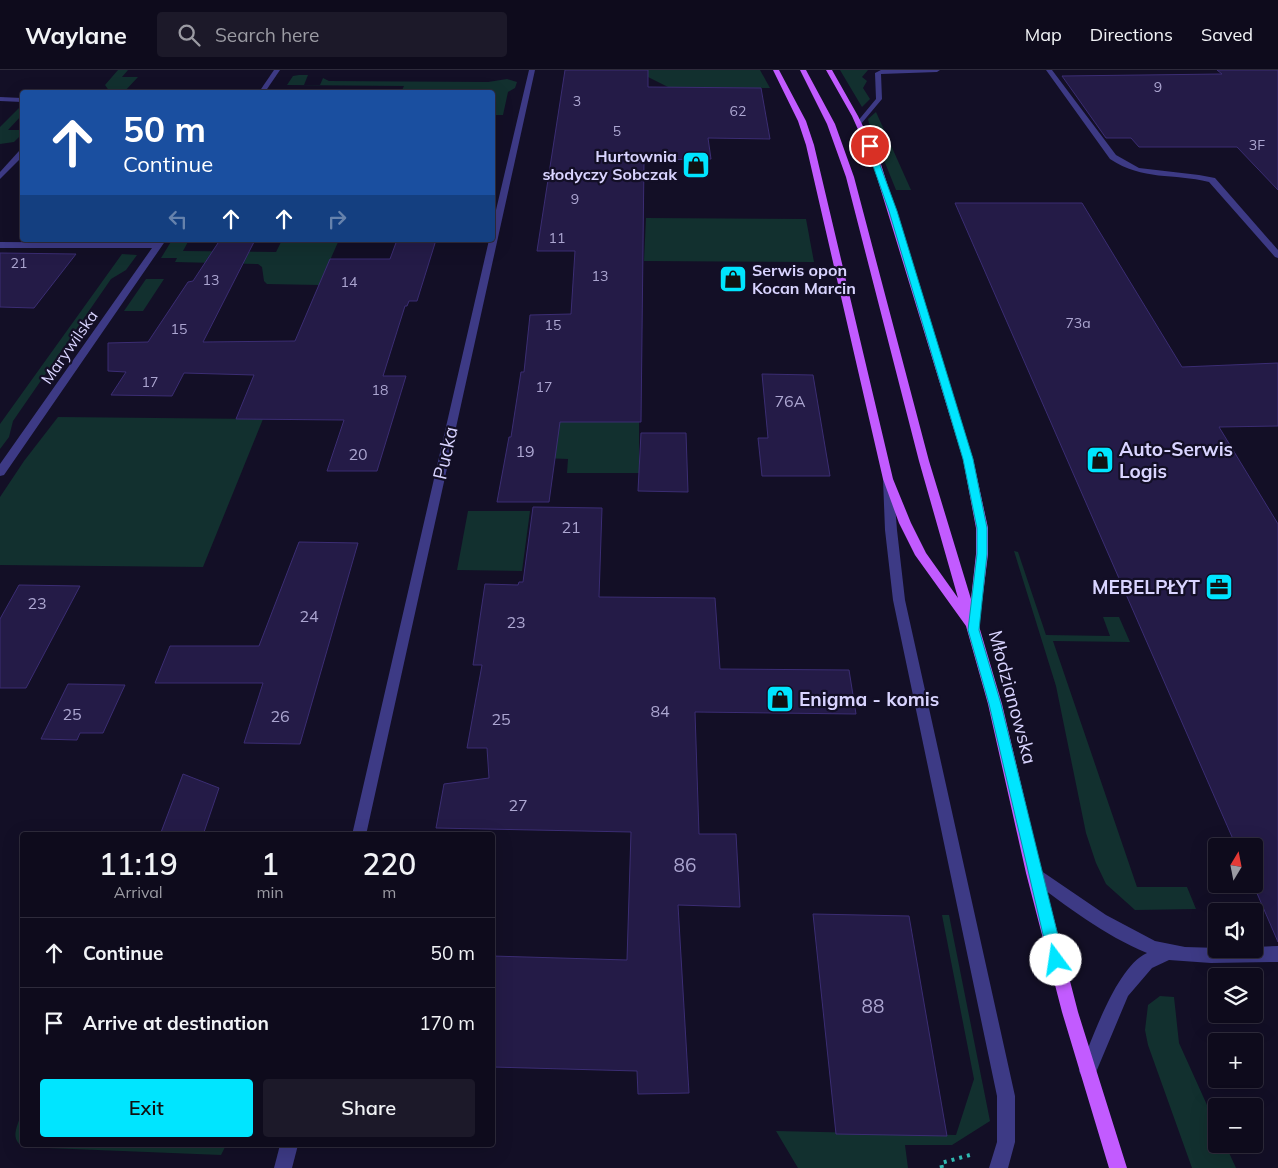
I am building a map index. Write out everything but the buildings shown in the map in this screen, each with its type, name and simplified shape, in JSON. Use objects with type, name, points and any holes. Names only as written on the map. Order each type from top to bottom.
[{"type":"main road","points":[[776,70],[802,121],[810,145],[888,479],[905,523],[922,556],[974,630]]},
{"type":"main road","name":"Młodzianowska","points":[[803,70],[831,124],[842,151],[924,461],[995,704],[1034,873],[1070,1012],[1118,1168]]},
{"type":"main road","points":[[829,70],[859,123],[876,161],[968,459],[982,528],[982,554],[974,630]]},
{"type":"street","points":[[263,90],[277,70]]},
{"type":"street","name":"Pucka","points":[[495,234],[532,70]]},
{"type":"street","points":[[859,123],[879,99],[878,73],[885,71],[937,70]]},
{"type":"street","points":[[1049,70],[1113,157],[1123,165],[1146,173],[1212,180],[1278,255]]},
{"type":"street","points":[[0,98],[20,100]]},
{"type":"street","points":[[0,177],[20,155]]},
{"type":"street","name":"Pucka","points":[[360,832],[493,242]]},
{"type":"street","points":[[0,245],[160,243]]},
{"type":"street","name":"Marywilska","points":[[0,472],[160,243]]},
{"type":"street","points":[[888,479],[891,530],[899,600],[1006,1096],[1007,1137],[998,1168]]},
{"type":"street","points":[[1034,873],[1126,934],[1148,946],[1170,952],[1278,954]]},
{"type":"street","points":[[1088,1071],[1122,990],[1146,962],[1170,952]]},
{"type":"street","points":[[283,1168],[288,1147]]},
{"type":"green space","points":[[118,70],[128,70],[122,77],[138,77],[126,90],[109,90],[105,85]]},
{"type":"green space","points":[[647,70],[760,70],[770,88],[668,87],[648,77]]},
{"type":"green space","points":[[840,70],[868,70],[862,77],[867,81],[863,88],[870,99],[862,107]]},
{"type":"green space","points":[[308,75],[304,85],[320,85],[323,78],[329,81],[488,82],[507,79],[517,82],[515,88],[508,92],[503,115],[495,115],[495,90],[402,90],[404,86],[287,85],[293,76]]},
{"type":"green space","points":[[20,107],[20,117],[8,130],[20,130],[20,136],[14,142],[0,144],[0,127]]},
{"type":"green space","points":[[876,112],[911,190],[896,190],[869,123],[868,119]]},
{"type":"green space","points":[[646,218],[806,219],[814,262],[644,261]]},
{"type":"green space","points":[[171,242],[188,242],[183,251],[276,252],[281,242],[338,242],[319,285],[267,284],[264,281],[262,267],[258,264],[175,262],[177,258],[161,258]]},
{"type":"green space","points":[[122,254],[137,255],[126,270],[111,279],[13,421],[9,437],[0,449],[0,424]]},
{"type":"green space","points":[[146,279],[164,279],[143,311],[124,311]]},
{"type":"green space","points":[[58,417],[263,419],[203,567],[0,565],[0,497],[24,461]]},
{"type":"green space","points":[[546,422],[639,422],[639,473],[567,473],[568,459],[542,458]]},
{"type":"green space","points":[[468,511],[530,511],[522,571],[457,570]]},
{"type":"green space","points":[[1014,551],[1018,552],[1046,635],[1110,636],[1103,617],[1119,617],[1130,642],[1053,641],[1137,887],[1187,887],[1196,909],[1135,910],[1106,884],[1096,863],[1086,833],[1056,686]]},
{"type":"green space","points":[[942,915],[949,915],[990,1121],[952,1145],[905,1145],[908,1168],[798,1168],[776,1131],[956,1135],[974,1079]]},
{"type":"green space","points":[[1160,996],[1174,997],[1179,1043],[1208,1107],[1208,1153],[1229,1153],[1236,1168],[1192,1168],[1148,1045],[1145,1030],[1148,1005]]},
{"type":"green space","points":[[20,1117],[20,1145],[16,1136],[16,1128]]},
{"type":"green space","points":[[23,1147],[225,1147],[221,1155]]},
{"type":"place","name":"Hurtownia słodyczy Sobczak","points":[[696,165]]},
{"type":"place","name":"Serwis opon Kocan Marcin","points":[[733,279]]},
{"type":"place","name":"Auto-Serwis Logis","points":[[1100,460]]},
{"type":"place","name":"MEBELPŁYT","points":[[1219,587]]},
{"type":"place","name":"Enigma - komis","points":[[780,699]]},
{"type":"route","points":[[870,146],[893,211],[968,459],[982,528],[982,554],[974,630],[995,704],[1056,960]]}]
